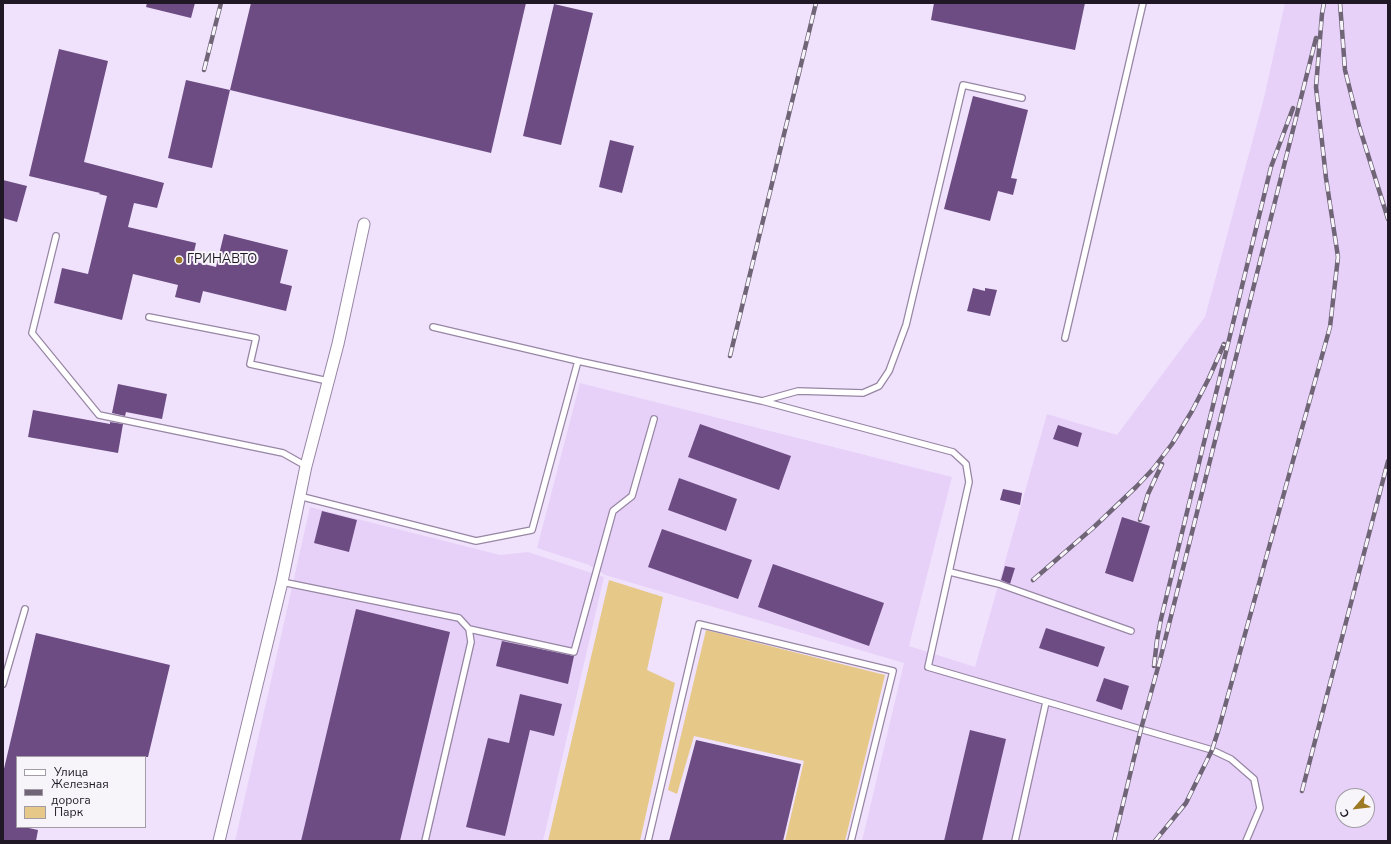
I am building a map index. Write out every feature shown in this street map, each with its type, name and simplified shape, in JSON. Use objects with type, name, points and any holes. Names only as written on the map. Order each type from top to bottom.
[{"type":"street","points":[[219,841],[282,582],[306,466],[328,381],[364,224]]},
{"type":"lane","points":[[1065,338],[1143,3]]},
{"type":"lane","points":[[762,401],[798,391],[863,393],[879,386],[889,371],[906,325],[962,85],[1022,98]]},
{"type":"lane","points":[[56,236],[32,333],[99,415],[283,454],[306,466]]},
{"type":"lane","points":[[149,317],[256,338],[250,364],[328,381]]},
{"type":"lane","points":[[433,327],[578,361],[762,401],[953,452],[966,464],[969,482],[928,667],[1212,750],[1231,760],[1254,779],[1260,808],[1246,841]]},
{"type":"lane","points":[[300,496],[476,541],[532,530],[578,361]]},
{"type":"lane","points":[[469,629],[574,652],[613,511],[632,496],[654,419]]},
{"type":"lane","points":[[950,572],[999,584],[1130,631]]},
{"type":"lane","points":[[282,582],[459,618],[469,629],[471,642],[425,841]]},
{"type":"lane","points":[[3,684],[25,609]]},
{"type":"lane","points":[[648,841],[698,624],[893,671],[851,841]]},
{"type":"lane","points":[[1015,841],[1046,702]]},
{"type":"shaded area","points":[[1285,3],[1388,3],[1388,841],[862,841],[904,663],[605,575],[589,565],[537,548],[580,383],[952,477],[909,646],[975,667],[1047,414],[1117,435],[1205,317],[1264,98]]},
{"type":"shaded area","points":[[310,507],[500,555],[528,552],[604,577],[543,841],[235,841]]},
{"type":"green space","points":[[609,580],[663,597],[647,670],[675,683],[640,841],[548,841]]},
{"type":"green space","points":[[706,630],[885,675],[845,841],[785,841],[804,761],[694,736],[677,794],[668,790]]},
{"type":"building","points":[[147,3],[195,3],[191,18],[146,7]]},
{"type":"building","points":[[251,3],[526,3],[491,153],[230,90]]},
{"type":"building","points":[[934,3],[1085,3],[1075,50],[931,20]]},
{"type":"building","points":[[554,4],[593,13],[561,145],[523,136]]},
{"type":"building","points":[[59,49],[108,61],[84,162],[164,183],[157,208],[134,203],[128,227],[196,243],[192,261],[216,267],[224,234],[288,250],[280,283],[292,286],[286,311],[203,291],[200,303],[175,297],[178,285],[133,274],[122,320],[54,303],[62,268],[88,274],[107,196],[29,176]]},
{"type":"building","points":[[186,80],[230,90],[212,168],[168,158]]},
{"type":"building","points":[[973,96],[1028,110],[1011,178],[1017,179],[1013,195],[998,191],[990,221],[944,209]]},
{"type":"building","points":[[610,140],[634,146],[622,193],[599,187]]},
{"type":"building","points":[[3,180],[27,186],[17,222],[3,218]]},
{"type":"building","points":[[973,288],[985,291],[985,288],[997,290],[990,316],[967,311]]},
{"type":"building","points":[[118,384],[167,394],[162,419],[126,412],[125,416],[112,413]]},
{"type":"building","points":[[33,410],[110,424],[110,422],[123,424],[118,453],[28,437]]},
{"type":"building","points":[[700,424],[791,456],[779,490],[688,457]]},
{"type":"building","points":[[1058,425],[1082,433],[1078,447],[1053,439]]},
{"type":"building","points":[[679,478],[737,499],[726,531],[668,510]]},
{"type":"building","points":[[1003,489],[1022,493],[1020,505],[1000,500]]},
{"type":"building","points":[[322,511],[357,520],[349,552],[314,543]]},
{"type":"building","points":[[1122,517],[1150,526],[1133,582],[1105,573]]},
{"type":"building","points":[[662,529],[752,560],[738,599],[648,567]]},
{"type":"building","points":[[773,564],[884,603],[869,646],[758,607]]},
{"type":"building","points":[[1005,566],[1015,568],[1010,584],[1001,580]]},
{"type":"building","points":[[356,609],[450,632],[400,841],[301,841]]},
{"type":"building","points":[[1046,628],[1105,647],[1098,667],[1039,648]]},
{"type":"building","points":[[36,633],[170,665],[148,757],[16,756],[16,828],[38,830],[36,841],[3,841],[3,773]]},
{"type":"building","points":[[502,641],[574,656],[568,684],[496,666]]},
{"type":"building","points":[[1104,678],[1129,686],[1122,710],[1096,701]]},
{"type":"building","points":[[520,694],[562,704],[554,736],[530,730],[505,836],[466,827],[488,738],[509,743]]},
{"type":"building","points":[[970,730],[1006,739],[982,841],[944,841]]},
{"type":"building","points":[[696,740],[801,764],[783,841],[669,841]]},
{"type":"railway","points":[[204,70],[221,3]]},
{"type":"railway","points":[[730,356],[816,3]]},
{"type":"railway","points":[[1155,841],[1186,803],[1212,750],[1330,327],[1338,257],[1326,178],[1316,87],[1324,3]]},
{"type":"railway","points":[[1340,3],[1345,70],[1359,126],[1388,219]]},
{"type":"railway","points":[[1114,841],[1316,38]]},
{"type":"railway","points":[[1154,666],[1161,619],[1271,167],[1293,108]]},
{"type":"railway","points":[[1033,580],[1094,527],[1153,469],[1172,444],[1192,411],[1224,344]]},
{"type":"railway","points":[[1302,791],[1388,461]]},
{"type":"railway","points":[[1140,520],[1148,494],[1162,464]]},
{"type":"place","name":"ГРИНАВТО","points":[[179,260]]}]
